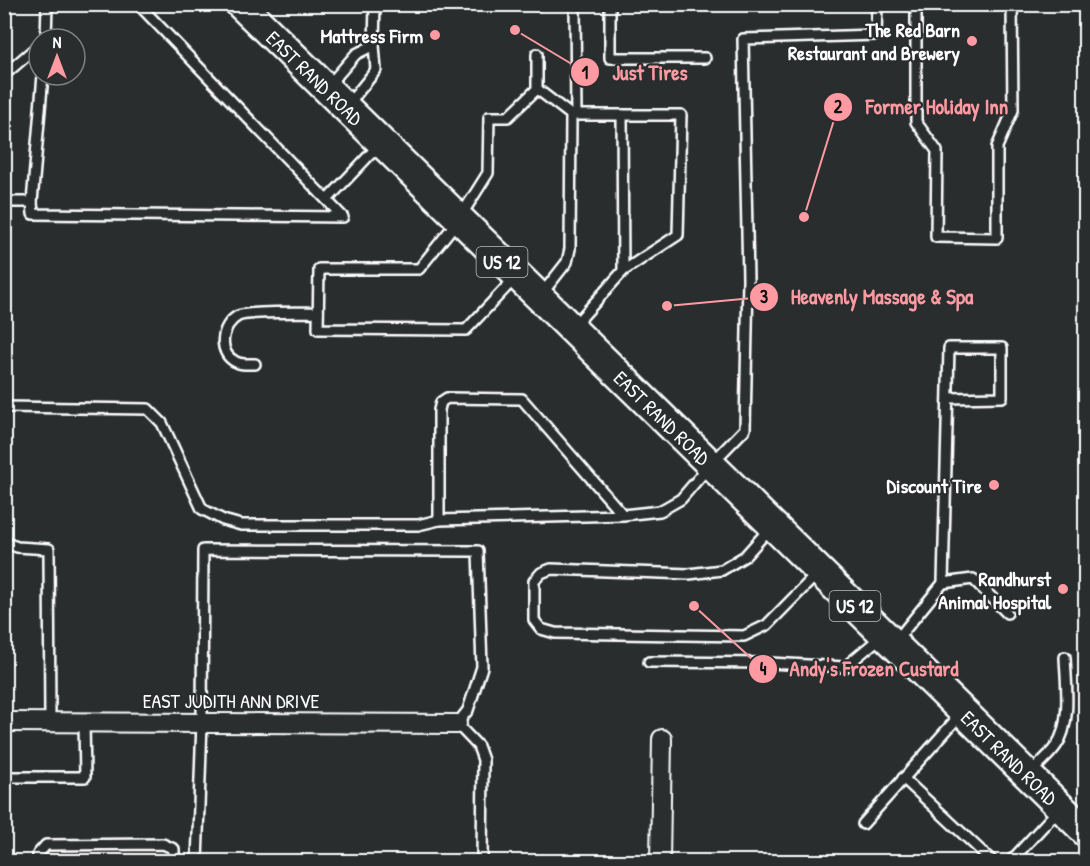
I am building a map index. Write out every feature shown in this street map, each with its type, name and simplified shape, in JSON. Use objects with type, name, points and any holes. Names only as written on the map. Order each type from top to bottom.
[{"type":"main road","name":"EAST RAND ROAD","points":[[250,9],[381,143],[1086,832]]},
{"type":"street","name":"EAST JUDITH ANN DRIVE","points":[[4,722],[457,724]]},
{"type":"street","points":[[660,861],[662,739]]},
{"type":"lane","points":[[46,27],[47,4]]},
{"type":"lane","points":[[42,87],[33,214],[343,217],[138,4]]},
{"type":"lane","points":[[336,98],[376,70],[375,4]]},
{"type":"lane","points":[[539,298],[567,262],[570,249],[575,4]]},
{"type":"lane","points":[[610,4],[610,58],[705,58]]},
{"type":"lane","points":[[4,407],[148,409],[162,423],[202,509],[223,520],[241,525],[418,525],[439,520],[623,515],[660,511],[681,499],[710,465],[746,429],[748,279],[743,39],[876,35],[877,4]]},
{"type":"lane","points":[[916,4],[916,122],[937,151],[936,237],[997,238],[997,147],[1013,110],[1012,4]]},
{"type":"lane","points":[[336,98],[356,54],[374,45]]},
{"type":"lane","points":[[517,276],[466,330],[318,329],[319,269],[418,269],[459,219],[488,173],[489,117],[508,117],[537,90],[537,54]]},
{"type":"lane","points":[[4,75],[27,55]]},
{"type":"lane","points":[[537,90],[574,115],[681,115],[678,235],[623,271],[571,329]]},
{"type":"lane","points":[[622,115],[623,271]]},
{"type":"lane","points":[[327,200],[381,143]]},
{"type":"lane","points":[[4,201],[33,202]]},
{"type":"lane","points":[[255,364],[233,361],[225,350],[223,337],[225,326],[238,315],[318,312]]},
{"type":"lane","points":[[943,583],[949,348],[1002,348],[1002,397],[948,398]]},
{"type":"lane","points":[[439,520],[439,410],[441,402],[447,399],[522,399],[623,515]]},
{"type":"lane","points":[[772,526],[745,556],[722,570],[689,574],[551,569],[541,573],[534,581],[534,620],[541,629],[555,633],[744,636],[767,625],[820,572]]},
{"type":"lane","points":[[4,542],[17,547],[49,549],[50,722]]},
{"type":"lane","points":[[197,861],[202,722],[203,550],[478,551],[482,668],[468,710],[457,724],[478,746],[483,760],[482,861]]},
{"type":"lane","points":[[649,662],[770,663],[845,668],[889,639],[943,583],[973,579],[1007,613]]},
{"type":"lane","points":[[1028,775],[1056,746],[1064,730],[1065,657]]},
{"type":"lane","points":[[863,824],[963,712]]},
{"type":"lane","points":[[4,777],[85,777],[84,722]]},
{"type":"lane","points":[[903,778],[993,861]]},
{"type":"lane","points":[[1010,861],[1061,807]]},
{"type":"lane","points":[[38,861],[38,854],[46,845],[152,844],[163,844],[174,849],[174,861]]},
{"type":"place","name":"Just Tires","points":[[515,30]]},
{"type":"place","name":"Mattress Firm","points":[[435,35]]},
{"type":"place","name":"The Red Barn Restaurant and Brewery","points":[[972,41]]},
{"type":"place","name":"Former Holiday Inn","points":[[804,217]]},
{"type":"place","name":"Heavenly Massage & Spa","points":[[667,306]]},
{"type":"place","name":"Discount Tire","points":[[994,485]]},
{"type":"place","name":"Randhurst Animal Hospital","points":[[1063,589]]},
{"type":"place","name":"Andy's Frozen Custard","points":[[694,606]]}]
